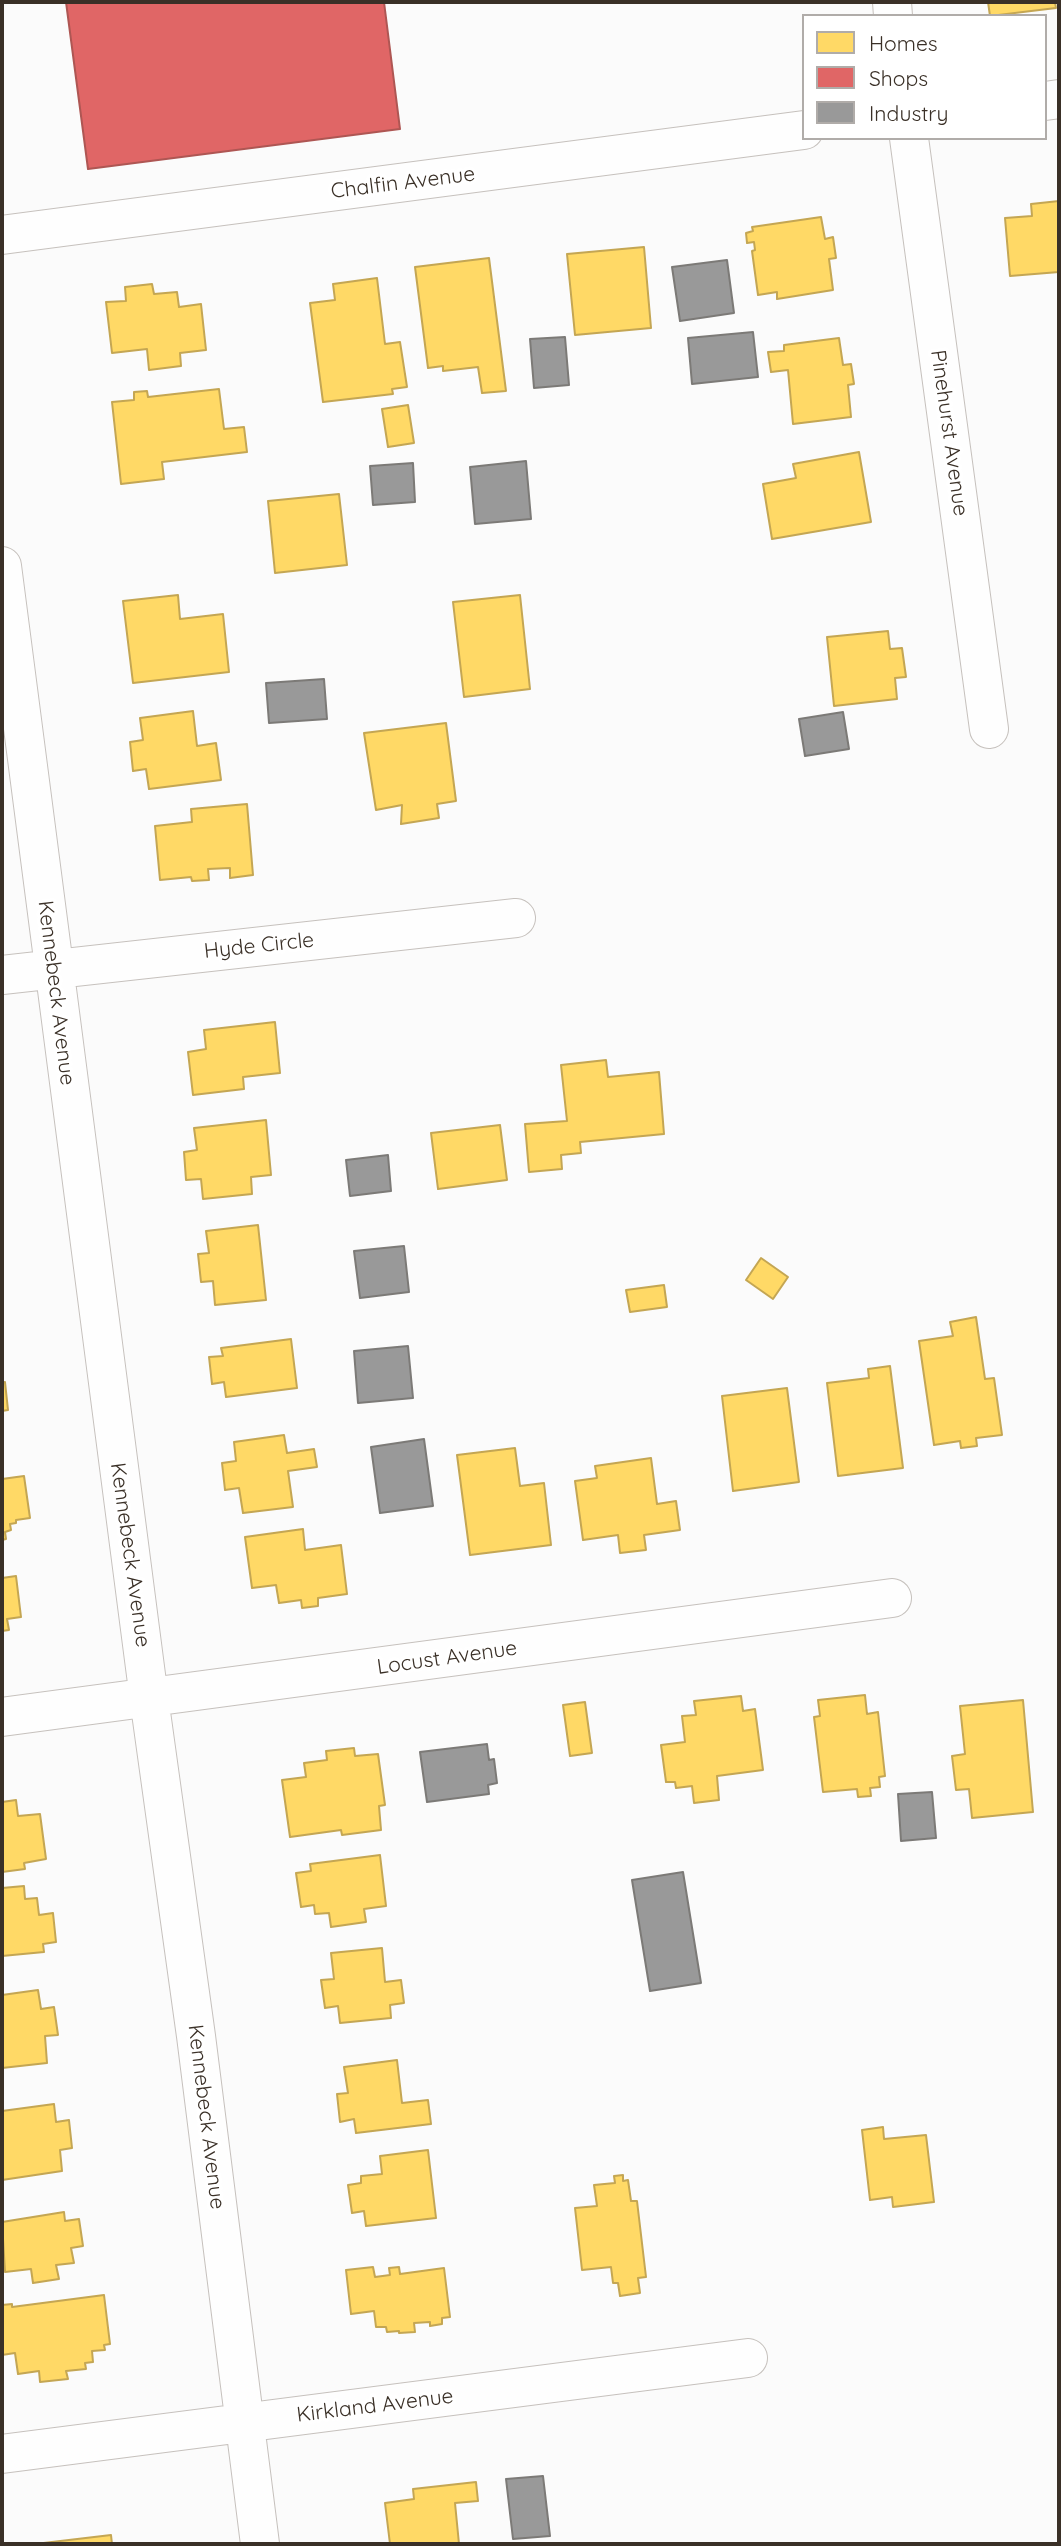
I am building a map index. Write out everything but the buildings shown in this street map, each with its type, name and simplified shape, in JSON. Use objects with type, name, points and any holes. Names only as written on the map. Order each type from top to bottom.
[{"type":"street","name":"Chalfin Avenue","points":[[2,234],[802,130]]},
{"type":"street","name":"Pinehurst Avenue","points":[[909,140],[989,729]]},
{"type":"street","name":"Kennebeck Avenue","points":[[2,566],[149,1698],[196,2036],[260,2544]]},
{"type":"street","name":"Hyde Circle","points":[[2,975],[516,918]]},
{"type":"street","name":"Locust Avenue","points":[[2,1717],[892,1598]]},
{"type":"street","name":"Kirkland Avenue","points":[[2,2454],[748,2358]]}]
